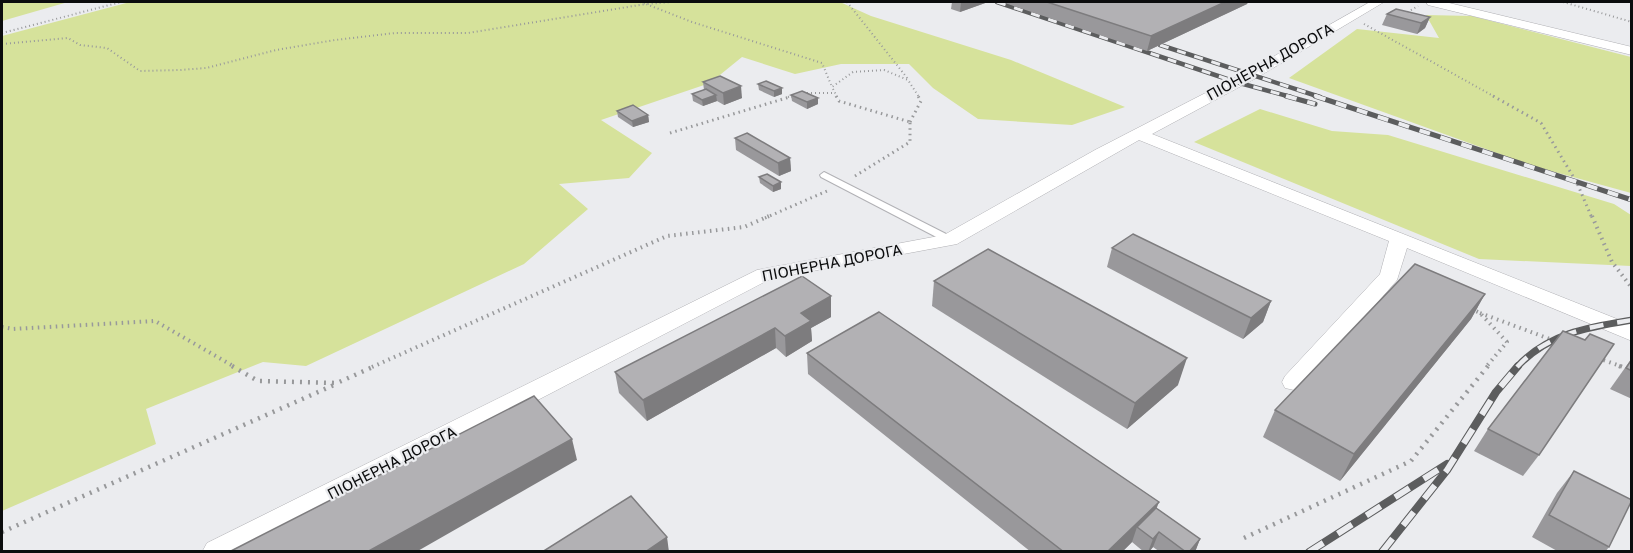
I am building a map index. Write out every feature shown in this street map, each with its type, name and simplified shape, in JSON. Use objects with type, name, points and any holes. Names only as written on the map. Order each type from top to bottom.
[{"type":"street","name":"ПІОНЕРНА ДОРОГА","points":[[217,552],[764,274],[950,240],[1138,134],[1253,74],[1378,2]]},
{"type":"street","points":[[1432,2],[1632,51]]},
{"type":"street","points":[[1138,134],[1400,238],[1632,334]]},
{"type":"street","points":[[1294,382],[1390,276],[1400,238]]},
{"type":"lane","points":[[824,175],[950,240]]},
{"type":"path","points":[[2,33],[121,2]]},
{"type":"path","points":[[640,2],[692,22],[822,63],[839,101],[910,122]]},
{"type":"path","points":[[2,44],[68,38],[80,45],[107,48],[140,72],[180,70],[206,68],[276,50],[335,40],[394,33],[468,33],[646,4],[672,2]]},
{"type":"path","points":[[2,532],[667,236],[744,227],[842,184],[910,142],[910,122],[921,101],[908,80],[847,2]]},
{"type":"path","points":[[1398,18],[1427,2]]},
{"type":"path","points":[[1563,2],[1632,22]]},
{"type":"path","points":[[1352,17],[1542,123],[1577,183],[1612,262],[1632,288]]},
{"type":"path","points":[[832,87],[853,72],[884,70],[908,80]]},
{"type":"path","points":[[670,133],[807,92],[835,93]]},
{"type":"path","points":[[1460,304],[1562,344]]},
{"type":"path","points":[[1244,538],[1411,461],[1507,342],[1480,313]]},
{"type":"path","points":[[2,327],[13,329],[155,321],[258,381],[337,383]]},
{"type":"path","points":[[1592,355],[1632,371]]},
{"type":"green space","points":[[2,2],[68,2],[2,21]]},
{"type":"green space","points":[[130,2],[840,2],[871,16],[1011,60],[1125,107],[1072,125],[978,119],[933,88],[909,64],[841,64],[795,74],[742,57],[710,83],[601,120],[652,153],[629,178],[559,184],[588,209],[524,264],[306,366],[263,362],[146,409],[156,444],[2,511],[2,36]]},
{"type":"green space","points":[[1426,15],[1472,16],[1631,57],[1631,193],[1533,166],[1289,78],[1357,29],[1439,38]]},
{"type":"green space","points":[[1260,109],[1332,131],[1388,135],[1614,204],[1631,215],[1631,266],[1479,259],[1194,142]]},
{"type":"building","points":[[1047,2],[1225,2],[1151,36]]},
{"type":"building","points":[[1396,9],[1430,17],[1421,23],[1387,14]]},
{"type":"building","points":[[720,76],[741,86],[723,93],[703,82]]},
{"type":"building","points":[[766,81],[782,88],[774,91],[758,84]]},
{"type":"building","points":[[706,89],[716,95],[702,100],[692,94]]},
{"type":"building","points":[[802,91],[818,98],[807,102],[791,95]]},
{"type":"building","points":[[633,105],[648,115],[632,121],[617,111]]},
{"type":"building","points":[[747,133],[790,158],[778,163],[735,138]]},
{"type":"building","points":[[767,174],[781,182],[773,186],[759,177]]},
{"type":"building","points":[[1133,234],[1271,301],[1251,318],[1112,248]]},
{"type":"building","points":[[988,249],[1187,358],[1135,403],[934,281]]},
{"type":"building","points":[[1415,264],[1485,294],[1354,454],[1275,410]]},
{"type":"building","points":[[802,276],[831,296],[801,313],[811,321],[785,336],[775,328],[643,400],[615,372]]},
{"type":"building","points":[[879,312],[1159,502],[1107,552],[1064,552],[807,353]]},
{"type":"building","points":[[1563,331],[1585,340],[1590,334],[1614,344],[1539,455],[1488,429]]},
{"type":"building","points":[[1632,359],[1632,371],[1626,368]]},
{"type":"building","points":[[534,396],[572,439],[367,552],[229,552]]},
{"type":"building","points":[[1574,471],[1632,500],[1609,547],[1549,515]]},
{"type":"building","points":[[631,496],[667,537],[645,552],[542,552]]},
{"type":"building","points":[[1156,508],[1200,539],[1189,552],[1159,532],[1153,539],[1137,527]]},
{"type":"railway","points":[[997,2],[1236,82],[1291,97]]},
{"type":"railway","points":[[1160,45],[1320,97]]},
{"type":"railway","points":[[1286,96],[1315,104]]},
{"type":"railway","points":[[1315,96],[1632,200]]},
{"type":"railway","points":[[1518,366],[1542,346],[1570,333],[1632,320]]},
{"type":"railway","points":[[1382,552],[1447,470],[1496,392],[1518,366]]},
{"type":"railway","points":[[1309,552],[1447,464]]}]
